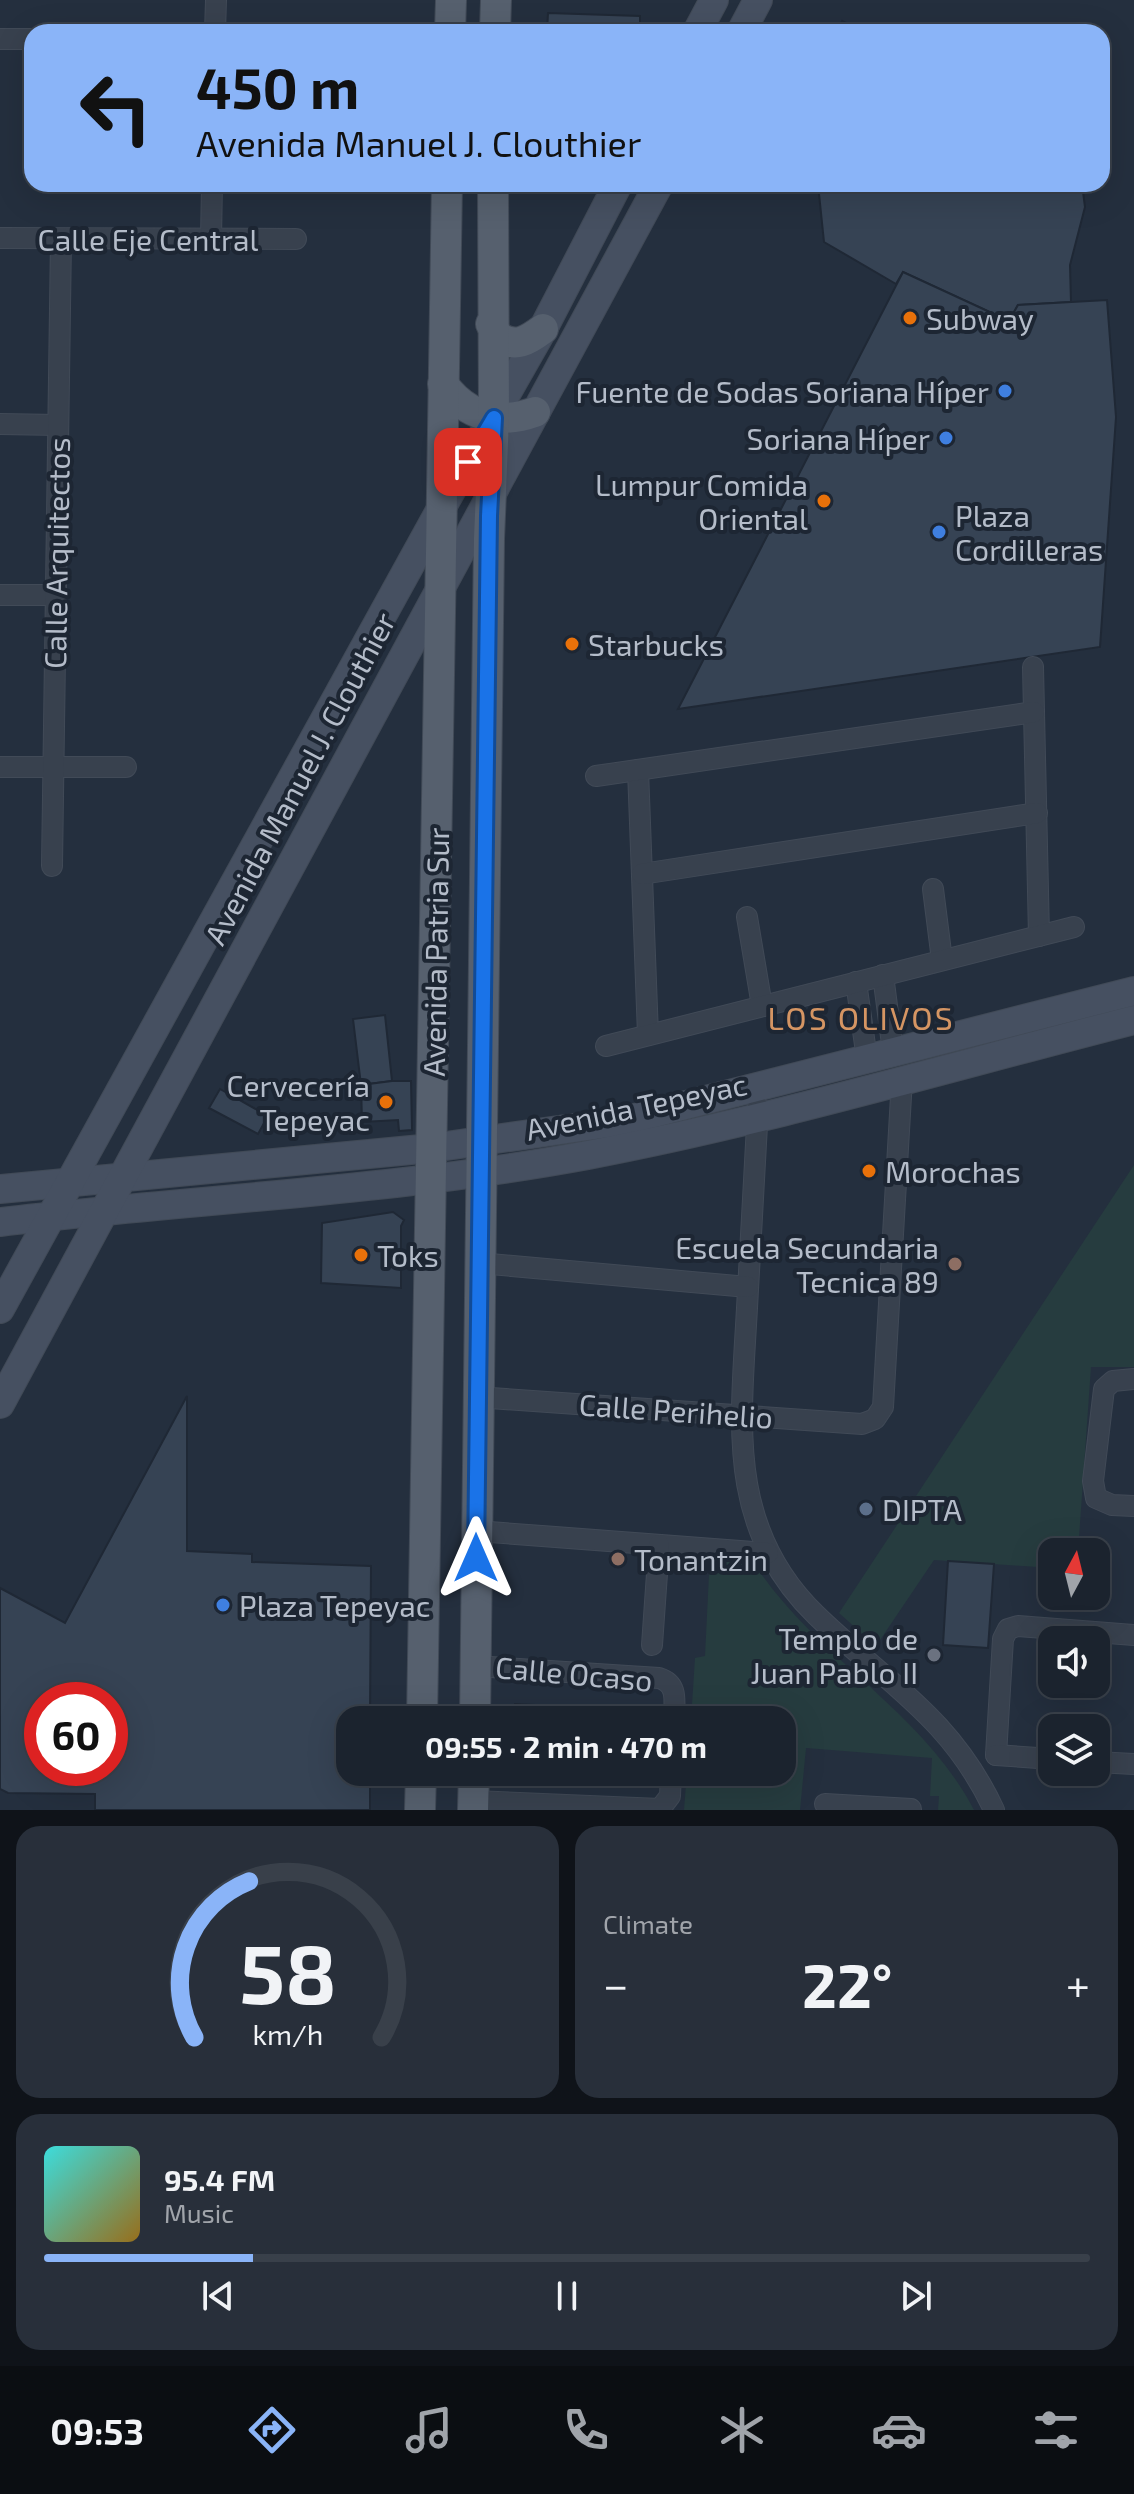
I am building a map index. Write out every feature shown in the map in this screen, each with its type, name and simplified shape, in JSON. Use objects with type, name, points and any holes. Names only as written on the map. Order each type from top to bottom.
[{"type":"main road","points":[[450,24],[451,0]]},
{"type":"main road","points":[[495,24],[496,0]]},
{"type":"main road","points":[[701,24],[714,0]]},
{"type":"main road","points":[[745,24],[758,0]]},
{"type":"main road","name":"Avenida Patria Sur","points":[[422,1706],[447,192]]},
{"type":"main road","name":"Avenida Patria Sur","points":[[475,1706],[476,1397],[489,494],[494,418],[491,324],[493,192]]},
{"type":"main road","name":"Avenida Manuel J. Clouthier","points":[[0,1309],[543,329],[614,192]]},
{"type":"main road","name":"Avenida Manuel J. Clouthier","points":[[0,1404],[655,192]]},
{"type":"main road","points":[[491,324],[498,337],[512,343],[525,342],[543,329]]},
{"type":"main road","points":[[443,384],[469,410],[494,418],[514,418],[535,412]]},
{"type":"main road","name":"Avenida Tepeyac","points":[[480,1157],[1134,991]]},
{"type":"main road","name":"Avenida Tepeyac","points":[[0,1222],[431,1162],[480,1157],[589,1155],[757,1116],[1134,1020]]},
{"type":"main road","name":"Avenida Tepeyac","points":[[0,1189],[123,1177],[431,1162]]},
{"type":"main road","points":[[420,1810],[421,1786]]},
{"type":"street","points":[[215,24],[216,0]]},
{"type":"street","points":[[0,39],[24,39]]},
{"type":"street","points":[[211,239],[212,192]]},
{"type":"street","name":"Calle Eje Central","points":[[0,238],[296,239]]},
{"type":"street","name":"Calle Arquitectos","points":[[52,866],[61,239]]},
{"type":"street","points":[[0,424],[58,425]]},
{"type":"street","points":[[0,595],[56,595]]},
{"type":"street","points":[[1033,667],[1039,936]]},
{"type":"street","points":[[596,776],[1034,712]]},
{"type":"street","points":[[0,767],[126,767]]},
{"type":"street","points":[[638,770],[648,1035]]},
{"type":"street","points":[[642,874],[1037,813]]},
{"type":"street","points":[[933,889],[942,960]]},
{"type":"street","points":[[747,917],[762,1006]]},
{"type":"street","points":[[606,1046],[1074,927]]},
{"type":"street","points":[[880,1055],[883,975]]},
{"type":"street","points":[[856,982],[880,1055]]},
{"type":"street","name":"Calle Perihelio","points":[[476,1397],[862,1424],[875,1419],[883,1407],[902,1079]]},
{"type":"street","points":[[759,1086],[741,1414],[741,1454],[746,1492],[768,1553],[815,1614],[930,1715],[973,1770],[994,1810]]},
{"type":"street","points":[[479,1263],[748,1287]]},
{"type":"street","points":[[1134,1379],[1121,1378],[1108,1385],[1102,1396],[1095,1467],[1096,1498],[1112,1505],[1134,1506]]},
{"type":"street","points":[[476,1531],[768,1553]]},
{"type":"street","points":[[652,1645],[659,1545]]},
{"type":"street","points":[[996,1755],[1003,1639],[1008,1629],[1018,1626],[1134,1635]]},
{"type":"street","name":"Calle Ocaso","points":[[475,1666],[659,1678],[671,1684],[673,1706]]},
{"type":"street","points":[[973,1770],[996,1755],[1038,1758]]},
{"type":"street","points":[[1110,1763],[1134,1764]]},
{"type":"street","points":[[473,1794],[660,1809],[670,1796],[670,1786]]},
{"type":"street","points":[[825,1804],[911,1809]]},
{"type":"green space","points":[[1134,1165],[1134,1367],[1091,1367],[1079,1538],[1038,1538],[1038,1567],[934,1560],[876,1646],[839,1613]]},
{"type":"green space","points":[[710,1554],[750,1557],[803,1624],[925,1741],[952,1774],[974,1810],[938,1810],[939,1796],[930,1796],[932,1758],[806,1748],[800,1810],[684,1810],[686,1786],[796,1786],[796,1706],[692,1706],[695,1658],[705,1656]]},
{"type":"building","points":[[548,13],[640,16],[640,24],[547,24]]},
{"type":"building","points":[[819,192],[1083,192],[1085,207],[1070,265],[1071,302],[1018,305],[1009,321],[903,272],[896,284],[824,242]]},
{"type":"building","name":"Plaza Cordilleras","points":[[903,272],[1009,321],[1018,305],[1107,300],[1116,417],[1100,647],[678,709]]},
{"type":"building","points":[[385,1015],[392,1081],[361,1085],[353,1019]]},
{"type":"building","name":"Cervecería Tepeyac","points":[[411,1081],[412,1130],[399,1131],[398,1120],[362,1122],[361,1085]]},
{"type":"building","points":[[220,1089],[268,1116],[258,1134],[209,1108]]},
{"type":"building","name":"Toks","points":[[393,1212],[404,1220],[401,1226],[401,1288],[321,1283],[322,1223]]},
{"type":"building","name":"Plaza Tepeyac","points":[[187,1396],[187,1551],[252,1554],[252,1562],[371,1566],[370,1706],[336,1706],[336,1786],[370,1786],[370,1810],[95,1810],[95,1794],[8,1793],[0,1789],[0,1588],[65,1623]]},
{"type":"building","points":[[948,1561],[994,1564],[988,1648],[943,1645]]},
{"type":"place","name":"Subway","points":[[910,318]]},
{"type":"place","name":"Fuente de Sodas Soriana Híper","points":[[1005,391]]},
{"type":"place","name":"Soriana Híper","points":[[946,438]]},
{"type":"place","name":"Lumpur Comida Oriental","points":[[824,501]]},
{"type":"place","name":"Plaza Cordilleras","points":[[939,532]]},
{"type":"place","name":"Starbucks","points":[[572,644]]},
{"type":"place","name":"Cervecería Tepeyac","points":[[386,1102]]},
{"type":"place","name":"Morochas","points":[[869,1171]]},
{"type":"place","name":"Toks","points":[[361,1255]]},
{"type":"place","name":"Escuela Secundaria Tecnica 89","points":[[955,1264]]},
{"type":"place","name":"DIPTA","points":[[866,1509]]},
{"type":"place","name":"Tonantzin","points":[[618,1559]]},
{"type":"place","name":"Plaza Tepeyac","points":[[223,1605]]},
{"type":"place","name":"Templo de Juan Pablo II","points":[[934,1655]]},
{"type":"district","name":"LOS OLIVOS","points":[[861,1017]]},
{"type":"route","points":[[468,462],[494,418],[489,494],[476,1558]]}]
